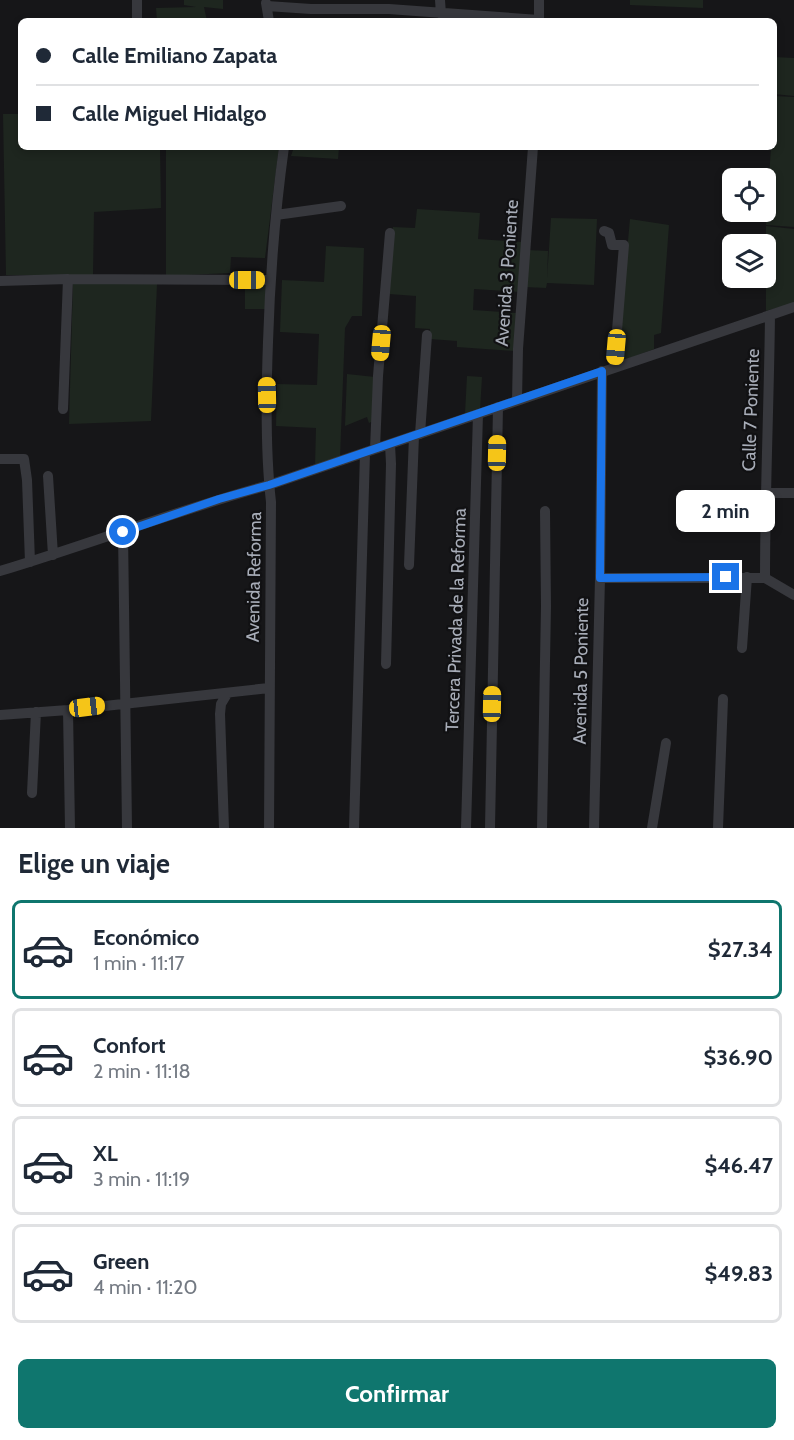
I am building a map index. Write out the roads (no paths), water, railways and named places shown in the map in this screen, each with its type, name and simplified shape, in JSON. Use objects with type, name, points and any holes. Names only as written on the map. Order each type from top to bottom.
[{"type":"street","points":[[136,0],[137,18]]},
{"type":"street","points":[[440,0],[441,14]]},
{"type":"street","points":[[539,0],[539,18]]},
{"type":"street","points":[[268,18],[266,3],[310,15],[389,9],[497,18]]},
{"type":"street","name":"Avenida Reforma","points":[[269,828],[271,502],[266,376],[270,280],[284,150]]},
{"type":"street","name":"Avenida 3 Poniente","points":[[517,401],[518,349],[533,150]]},
{"type":"street","points":[[276,215],[341,206]]},
{"type":"street","points":[[604,231],[609,233],[612,245],[624,245],[614,367]]},
{"type":"street","points":[[354,828],[370,451],[390,233]]},
{"type":"street","points":[[63,409],[68,279]]},
{"type":"street","points":[[0,281],[270,280]]},
{"type":"street","points":[[0,571],[219,499],[269,485],[794,307]]},
{"type":"street","name":"Calle 7 Poniente","points":[[765,578],[770,315]]},
{"type":"street","points":[[410,565],[417,435],[427,335]]},
{"type":"street","name":"Avenida 5 Poniente","points":[[594,828],[602,371]]},
{"type":"street","points":[[490,828],[498,407]]},
{"type":"street","name":"Tercera Privada de la Reforma","points":[[466,828],[478,414]]},
{"type":"street","points":[[386,664],[390,444]]},
{"type":"street","points":[[0,459],[24,459],[30,562]]},
{"type":"street","points":[[48,476],[53,555]]},
{"type":"street","points":[[765,493],[794,494]]},
{"type":"street","points":[[542,828],[545,511]]},
{"type":"street","points":[[123,532],[127,828]]},
{"type":"street","points":[[742,648],[747,577]]},
{"type":"street","points":[[600,578],[765,578],[794,595]]},
{"type":"street","points":[[0,715],[68,710],[269,688]]},
{"type":"street","points":[[224,828],[220,714],[221,704],[227,694]]},
{"type":"street","points":[[718,828],[723,699]]},
{"type":"street","points":[[68,710],[70,828]]},
{"type":"street","points":[[32,793],[36,712]]},
{"type":"street","points":[[652,828],[666,743]]}]
